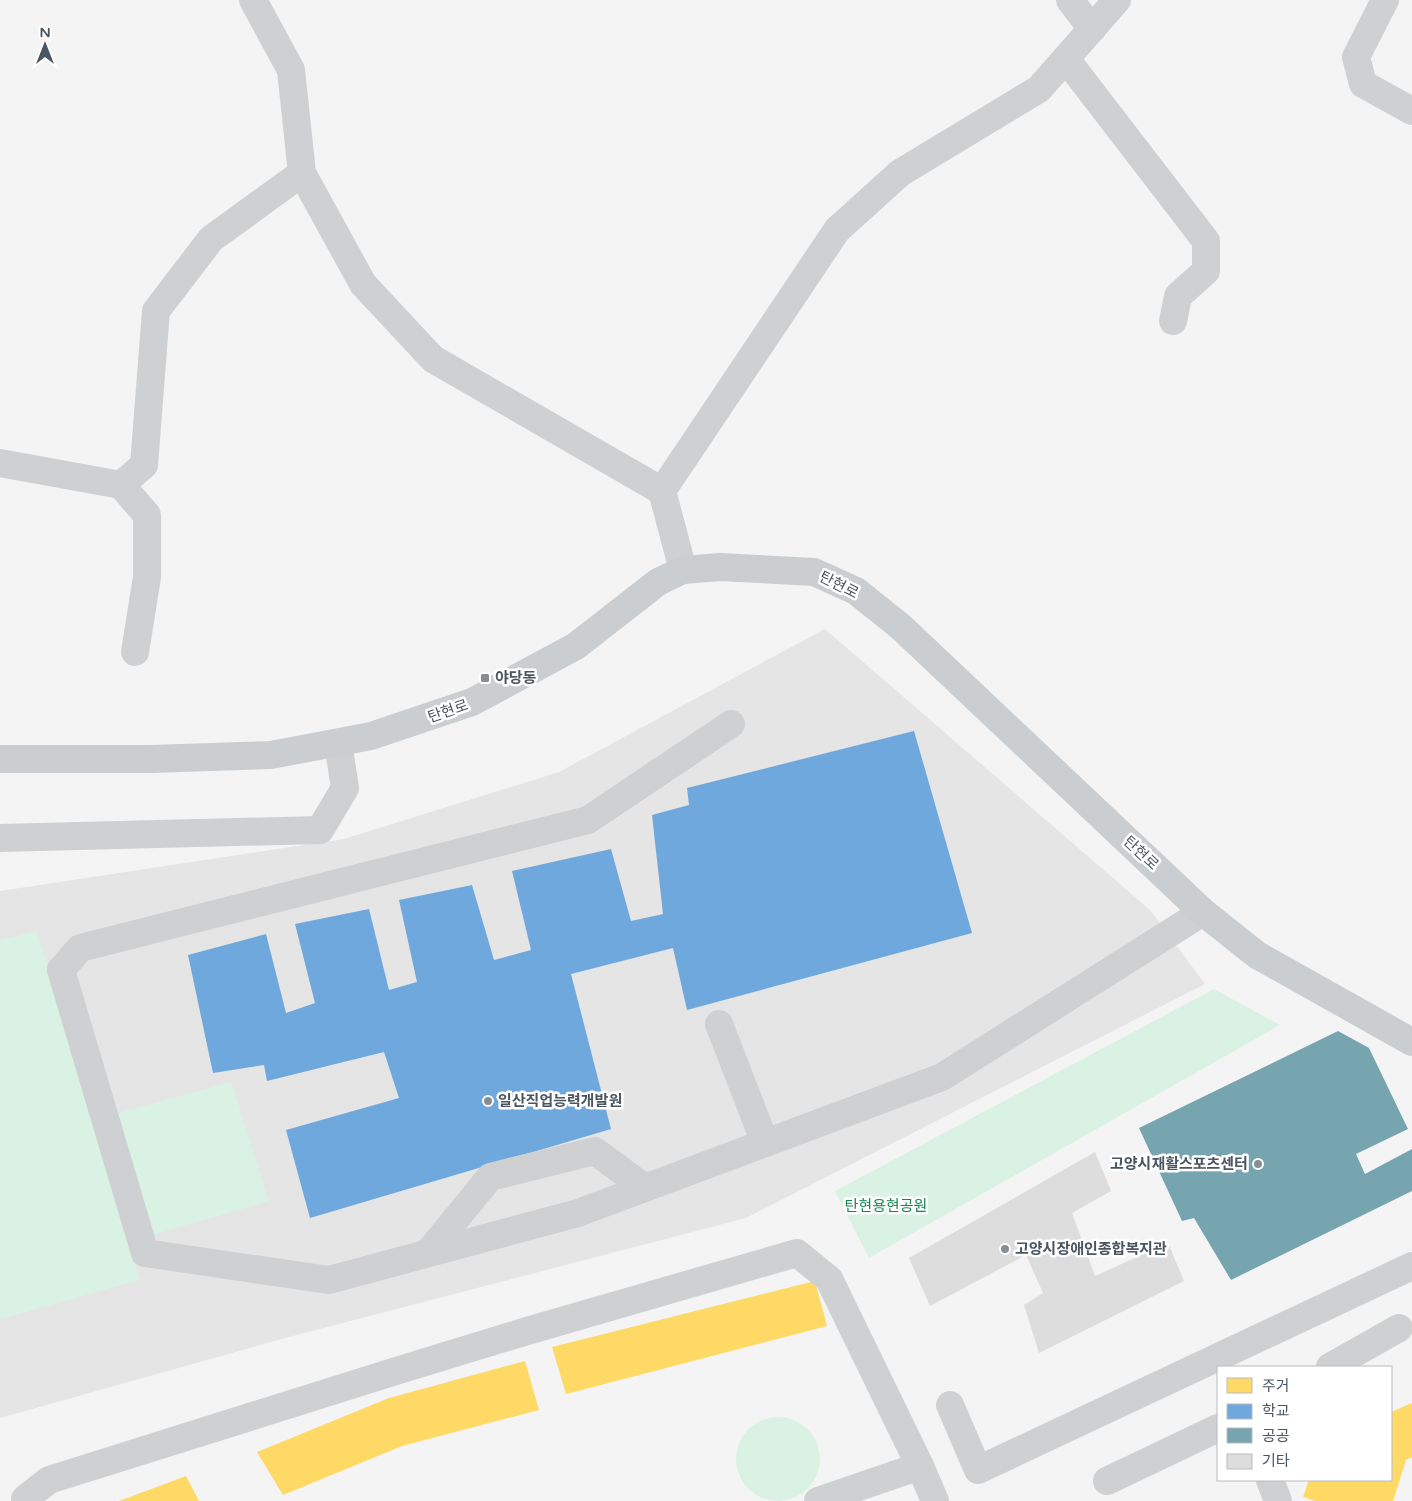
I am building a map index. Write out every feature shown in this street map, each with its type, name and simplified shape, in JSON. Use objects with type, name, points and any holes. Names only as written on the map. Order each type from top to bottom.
[{"type":"main road","name":"탄현로","points":[[0,759],[151,759],[271,755],[371,736],[472,702],[576,646],[658,582],[684,570],[720,567],[814,572],[856,591],[901,627],[1203,912],[1258,955],[1412,1042]]},
{"type":"street","points":[[253,0],[291,70],[302,173],[363,284],[433,359],[662,491],[684,570]]},
{"type":"street","points":[[1070,0],[1092,29]]},
{"type":"street","points":[[662,491],[837,230],[900,173],[1039,89],[1118,0]]},
{"type":"street","points":[[1385,0],[1356,57],[1363,84],[1412,111]]},
{"type":"street","points":[[1066,59],[1206,241],[1206,271],[1178,296],[1173,320]]},
{"type":"street","points":[[121,485],[144,465],[156,311],[211,239],[302,173]]},
{"type":"street","points":[[0,463],[121,485],[147,515],[147,577],[136,652]]},
{"type":"street","points":[[731,724],[588,820],[80,948],[61,970],[145,1253],[329,1280],[578,1213],[942,1077],[1203,912]]},
{"type":"street","points":[[0,838],[320,830],[345,788],[338,743]]},
{"type":"street","points":[[719,1024],[765,1143]]},
{"type":"street","points":[[428,1253],[490,1177],[595,1151],[646,1188]]},
{"type":"street","points":[[25,1501],[25,1499],[49,1480],[396,1370],[797,1253],[829,1279],[920,1466],[935,1501]]},
{"type":"street","points":[[950,1405],[978,1470],[1412,1266]]},
{"type":"street","points":[[1332,1366],[1399,1328]]},
{"type":"street","points":[[1107,1481],[1217,1428]]},
{"type":"street","points":[[818,1501],[920,1466]]},
{"type":"street","points":[[1270,1481],[1278,1501]]},
{"type":"shaded area","name":"일산직업능력개발원","points":[[825,629],[1150,910],[1205,984],[746,1218],[289,1337],[0,1418],[0,891],[344,839],[559,772]]},
{"type":"green space","points":[[37,931],[140,1280],[0,1319],[0,940]]},
{"type":"green space","name":"탄현용현공원","points":[[1214,989],[1280,1025],[869,1258],[835,1191]]},
{"type":"green space","points":[[231,1082],[269,1201],[145,1237],[111,1115]]},
{"type":"green space","points":[[778,1417],[794,1420],[808,1429],[817,1443],[820,1459],[817,1475],[808,1489],[794,1498],[778,1501],[762,1498],[748,1489],[739,1475],[736,1459],[739,1443],[748,1429],[762,1420]]},
{"type":"building: 주거","points":[[815,1281],[827,1326],[566,1394],[552,1347]]},
{"type":"building: 주거","points":[[525,1361],[539,1410],[402,1446],[283,1495],[257,1452],[389,1398]]},
{"type":"building: 주거","points":[[1412,1403],[1412,1457],[1406,1460],[1393,1501],[1315,1501],[1303,1497],[1309,1481],[1392,1481],[1392,1412]]},
{"type":"building: 주거","points":[[186,1476],[199,1501],[119,1501]]},
{"type":"building: 학교","points":[[914,731],[972,933],[687,1010],[673,948],[571,974],[611,1129],[310,1218],[286,1130],[399,1098],[384,1052],[267,1081],[264,1065],[213,1073],[188,955],[266,934],[286,1013],[315,1003],[295,924],[369,909],[389,990],[417,982],[399,900],[472,885],[494,960],[531,950],[512,871],[611,849],[631,921],[663,914],[652,815],[689,805],[687,788]]},
{"type":"building: 공공","name":"고양시재활스포츠센터","points":[[1338,1031],[1369,1048],[1408,1129],[1356,1154],[1365,1174],[1412,1149],[1412,1191],[1231,1280],[1194,1218],[1182,1221],[1139,1128]]},
{"type":"building: 기타","name":"고양시장애인종합복지관","points":[[1095,1152],[1111,1191],[1072,1213],[1095,1276],[1168,1243],[1184,1281],[1039,1353],[1024,1305],[1043,1293],[1026,1255],[930,1306],[909,1258]]},
{"type":"place","name":"야당동","points":[[485,678]]},
{"type":"place","name":"일산직업능력개발원","points":[[488,1101]]},
{"type":"place","name":"고양시재활스포츠센터","points":[[1258,1164]]},
{"type":"place","name":"고양시장애인종합복지관","points":[[1005,1249]]}]
